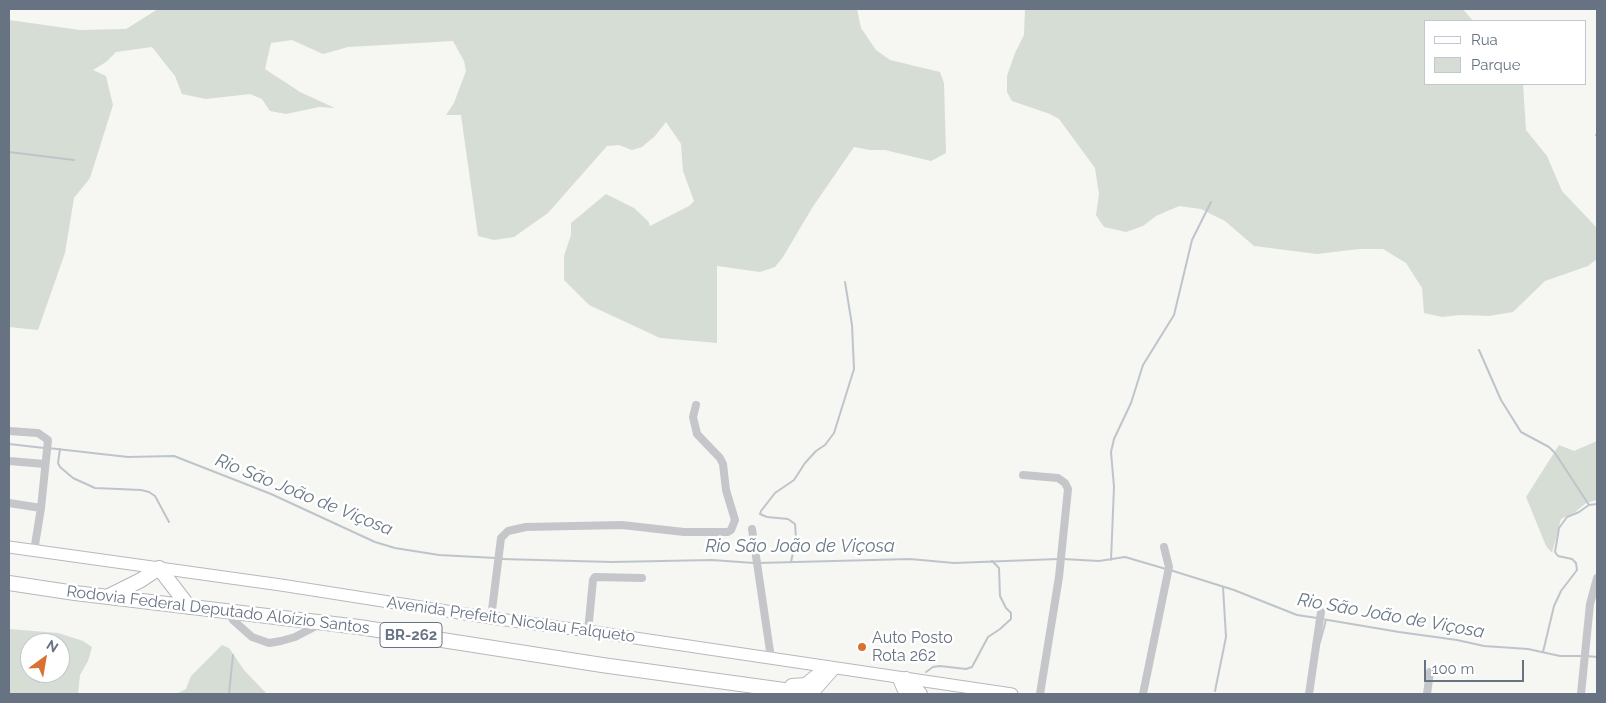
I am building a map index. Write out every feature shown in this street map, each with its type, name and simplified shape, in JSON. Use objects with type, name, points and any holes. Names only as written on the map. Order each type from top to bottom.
[{"type":"highway","points":[[108,596],[141,580],[159,568],[189,607]]},
{"type":"highway","name":"Rodovia Federal Deputado Aloízio Santos","points":[[9,583],[75,593],[323,622],[602,665],[812,694]]},
{"type":"highway","points":[[757,686],[806,685],[830,668]]},
{"type":"highway","points":[[902,678],[920,694]]},
{"type":"street","points":[[491,618],[501,538],[505,533],[516,528],[622,525],[684,532],[728,532],[731,530],[735,520],[726,490],[723,464],[720,458],[697,434],[693,417],[696,405]]},
{"type":"street","points":[[9,431],[38,433],[48,440],[41,508],[34,551]]},
{"type":"street","points":[[9,461],[45,464]]},
{"type":"street","points":[[1023,475],[1058,478],[1064,482],[1068,489],[1054,619],[1040,694]]},
{"type":"street","points":[[9,503],[41,508]]},
{"type":"street","points":[[752,530],[771,658]]},
{"type":"street","points":[[1143,694],[1169,567],[1164,547]]},
{"type":"street","name":"Avenida Prefeito Nicolau Falqueto","points":[[9,548],[159,568],[1012,694]]},
{"type":"street","points":[[588,631],[593,580],[595,577],[642,578]]},
{"type":"street","points":[[1582,694],[1590,604],[1597,578]]},
{"type":"street","points":[[228,612],[233,620],[252,636],[269,643],[295,637],[323,622]]},
{"type":"street","points":[[1309,694],[1321,615]]},
{"type":"street","points":[[812,694],[830,668]]},
{"type":"street","points":[[1427,694],[1430,672]]},
{"type":"street","points":[[902,678],[905,694]]},
{"type":"green space","points":[[158,9],[857,9],[861,28],[876,50],[890,60],[940,72],[944,83],[946,153],[931,161],[885,150],[854,147],[812,208],[775,267],[760,272],[717,266],[717,343],[660,338],[589,305],[564,280],[564,256],[571,235],[571,223],[606,194],[634,208],[648,221],[650,226],[689,206],[694,201],[683,171],[681,144],[666,122],[655,136],[642,147],[632,150],[619,145],[607,146],[548,213],[514,237],[494,240],[478,236],[461,115],[446,115],[454,103],[466,71],[464,61],[453,41],[348,47],[323,54],[292,40],[271,43],[265,69],[300,92],[335,108],[319,107],[286,114],[270,111],[262,99],[250,94],[206,99],[182,94],[175,76],[152,47],[116,52],[106,62],[93,70],[106,76],[113,105],[90,178],[74,198],[65,253],[38,330],[9,327],[9,20],[80,30],[126,29]]},
{"type":"green space","points":[[1025,9],[1463,9],[1472,20],[1424,20],[1424,85],[1523,85],[1526,130],[1547,156],[1562,191],[1597,228],[1597,259],[1588,266],[1545,281],[1513,312],[1489,316],[1460,315],[1442,317],[1424,313],[1422,288],[1406,263],[1383,249],[1359,249],[1317,254],[1254,246],[1225,221],[1201,209],[1179,206],[1156,216],[1143,226],[1126,232],[1104,227],[1096,215],[1099,194],[1095,168],[1059,119],[1012,101],[1007,92],[1007,76],[1024,35]]},
{"type":"green space","points":[[1597,441],[1597,500],[1586,503],[1575,512],[1561,519],[1552,553],[1546,546],[1526,497],[1559,445],[1574,451]]},
{"type":"green space","points":[[9,629],[58,633],[20,633],[20,683],[70,683],[70,637],[83,641],[92,647],[88,661],[80,675],[78,694],[9,694]]},
{"type":"green space","points":[[222,645],[229,648],[244,670],[267,694],[168,694],[178,693],[186,689],[191,676]]},
{"type":"waterway","points":[[9,152],[74,160]]},
{"type":"waterway","points":[[1111,560],[1114,487],[1111,452],[1114,439],[1131,403],[1143,365],[1174,315],[1192,240],[1211,202]]},
{"type":"waterway","points":[[791,562],[796,538],[795,524],[788,519],[767,517],[760,514],[775,493],[794,480],[805,463],[816,451],[825,445],[834,433],[854,369],[852,325],[845,282]]},
{"type":"waterway","points":[[1479,350],[1501,400],[1521,432],[1549,447],[1555,453],[1589,505]]},
{"type":"waterway","name":"Rio São João de Viçosa","points":[[9,444],[44,448]]},
{"type":"waterway","name":"Rio São João de Viçosa","points":[[48,448],[128,457],[174,456],[271,494],[375,542],[395,548],[439,555],[496,558]]},
{"type":"waterway","points":[[60,449],[58,463],[73,478],[95,488],[149,492],[155,496],[169,522]]},
{"type":"waterway","points":[[1543,652],[1554,606],[1561,591],[1577,570],[1576,563],[1572,559],[1558,556],[1555,552],[1559,528],[1567,517],[1589,505],[1597,504]]},
{"type":"waterway","name":"Rio São João de Viçosa","points":[[1063,559],[1099,561],[1125,557],[1166,569]]},
{"type":"waterway","name":"Rio São João de Viçosa","points":[[501,559],[612,562],[712,560],[754,563]]},
{"type":"waterway","name":"Rio São João de Viçosa","points":[[758,563],[910,559],[954,563],[1058,559]]},
{"type":"waterway","points":[[926,672],[933,667],[940,666],[966,669],[972,667],[988,637],[1011,619],[1011,613],[1000,596],[999,568],[992,561]]},
{"type":"waterway","name":"Rio São João de Viçosa","points":[[1170,570],[1234,590],[1297,615],[1317,618]]},
{"type":"waterway","points":[[1215,691],[1226,637],[1223,587]]},
{"type":"waterway","name":"Rio São João de Viçosa","points":[[1322,619],[1484,646],[1528,649],[1560,656],[1581,656]]},
{"type":"waterway","points":[[1320,642],[1326,620]]},
{"type":"waterway","points":[[229,694],[233,655]]},
{"type":"waterway","name":"Rio São João de Viçosa","points":[[1586,656],[1597,657]]},
{"type":"place","name":"Auto Posto Rota 262","points":[[862,647]]}]
